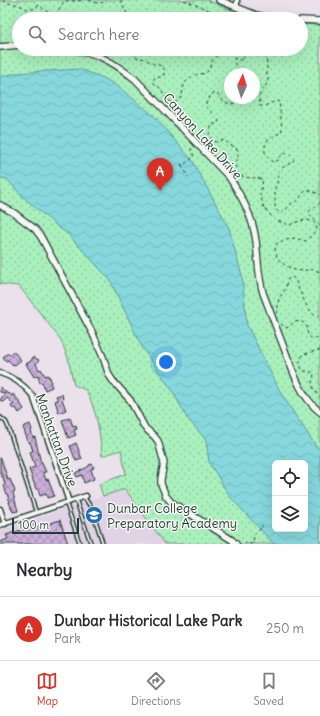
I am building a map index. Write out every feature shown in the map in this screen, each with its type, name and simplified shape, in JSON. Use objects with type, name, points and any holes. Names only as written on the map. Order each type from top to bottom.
[{"type":"street","points":[[219,0],[248,12]]},
{"type":"street","points":[[236,7],[237,0]]},
{"type":"street","points":[[308,20],[320,21]]},
{"type":"street","points":[[0,47],[12,46]]},
{"type":"street","name":"Canyon Lake Drive","points":[[97,56],[110,62],[135,79],[229,177],[238,191],[247,208],[256,239],[260,282],[263,293],[301,390],[313,406],[320,412]]},
{"type":"street","points":[[0,205],[14,213],[35,229],[41,237],[93,334],[113,381],[130,400],[145,428],[158,441],[164,463],[161,484],[166,496],[171,502],[236,544]]},
{"type":"street","name":"Manhattan Drive","points":[[0,373],[18,381],[32,396],[36,404],[68,503]]},
{"type":"street","points":[[0,526],[85,497]]},
{"type":"street","points":[[0,509],[5,524]]},
{"type":"lane","points":[[0,417],[6,422],[36,513]]},
{"type":"lane","points":[[85,497],[92,509],[103,544]]},
{"type":"lane","points":[[76,500],[91,544]]},
{"type":"lane","points":[[68,503],[80,544]]},
{"type":"path","points":[[3,0],[6,3],[28,9],[39,5],[48,12]]},
{"type":"path","points":[[58,12],[64,2],[77,2],[84,0]]},
{"type":"path","points":[[90,0],[92,2],[100,3],[106,0]]},
{"type":"path","points":[[121,0],[126,12]]},
{"type":"path","points":[[184,0],[212,12]]},
{"type":"path","points":[[135,56],[162,66],[164,69],[164,75],[161,77],[155,77],[153,82],[168,100],[174,102],[182,95],[184,85],[187,81],[197,74],[207,72],[210,69],[212,60],[217,56]]},
{"type":"path","points":[[237,68],[234,59],[236,58],[243,60],[244,56]]},
{"type":"path","points":[[264,56],[267,63],[268,82],[259,94],[259,104],[262,106],[279,101],[282,129],[281,132],[268,140],[265,148],[265,154],[268,159],[273,162],[279,160],[282,154],[285,153],[291,155],[294,160],[283,166],[278,171],[277,184],[275,188],[275,208],[280,213],[285,211],[290,204],[299,200],[305,192],[312,191],[320,195]]},
{"type":"path","points":[[224,101],[218,95],[211,94],[206,103],[206,106],[219,121],[217,124],[213,124],[211,126],[209,134],[212,140],[217,142],[224,140],[230,146],[237,149],[238,156],[235,167],[238,174],[263,180],[260,190],[260,199],[264,208],[275,220],[281,221],[286,225],[310,220],[317,226],[316,230],[306,241],[294,238],[279,242],[276,245],[277,258],[289,268],[298,271],[312,269],[320,272]]},
{"type":"path","points":[[189,177],[181,165],[194,157],[191,149],[197,144]]},
{"type":"path","points":[[320,202],[309,212],[310,216],[320,226]]},
{"type":"path","points":[[277,316],[279,298],[284,292],[288,279],[291,277],[294,278],[312,313],[315,316],[320,316]]},
{"type":"path","points":[[280,323],[286,328],[294,322],[304,322],[307,327],[307,334],[309,336],[314,339],[320,338]]},
{"type":"path","points":[[320,350],[304,355],[300,364],[303,371],[314,373],[312,385],[320,397]]},
{"type":"path","points":[[261,525],[264,529]]},
{"type":"path","points":[[244,544],[253,543],[254,534],[263,527]]},
{"type":"shaded area","name":"Dunbar College Preparatory Academy","points":[[125,489],[164,544],[0,544],[0,530]]},
{"type":"green space","points":[[0,0],[207,0],[235,12],[12,12],[12,56],[308,56],[308,24],[320,25],[320,544],[165,544],[125,489],[103,496],[99,484],[126,474],[121,450],[102,456],[99,431],[93,406],[86,390],[74,385],[68,358],[61,340],[19,286],[0,284]]},
{"type":"water","points":[[79,69],[104,78],[120,88],[154,116],[192,160],[229,228],[242,276],[247,325],[282,395],[320,450],[320,544],[274,544],[230,497],[209,462],[206,440],[187,418],[172,390],[142,347],[110,280],[67,233],[59,228],[22,196],[7,179],[0,178],[0,77],[16,73]]},
{"type":"building","points":[[13,351],[21,360],[15,365],[8,360],[6,361],[3,357],[8,353],[9,355]]},
{"type":"building","points":[[33,357],[39,360],[36,364],[39,370],[41,369],[45,376],[48,375],[49,378],[50,377],[52,387],[45,390],[42,382],[40,383],[38,375],[34,377],[26,364],[31,361]]},
{"type":"building","points":[[0,387],[8,394],[9,393],[12,396],[13,394],[24,409],[19,413],[16,408],[13,409],[11,406],[14,404],[7,398],[3,402],[0,400],[5,393],[0,392]]},
{"type":"building","points":[[62,394],[62,399],[66,410],[59,413],[55,401],[58,400],[56,396]]},
{"type":"building","points":[[70,418],[73,426],[76,425],[77,429],[74,430],[76,435],[68,438],[62,420]]},
{"type":"building","points":[[30,424],[33,438],[35,437],[40,459],[46,472],[43,472],[46,480],[48,479],[54,496],[47,498],[46,494],[40,496],[29,469],[35,467],[30,452],[33,451],[23,427]]},
{"type":"building","points":[[76,443],[82,459],[76,461],[70,446]]},
{"type":"building","points":[[0,458],[8,480],[10,479],[15,491],[13,493],[18,511],[13,512],[9,502],[3,477],[0,473]]},
{"type":"building","points":[[92,464],[94,468],[91,469],[94,479],[84,483],[82,475],[77,477],[75,473]]},
{"type":"building","points":[[60,520],[68,544],[0,544],[0,542],[8,539],[6,535],[35,524],[36,528]]},
{"type":"place","name":"Dunbar Historical Lake Park","points":[[160,191]]},
{"type":"place","name":"Dunbar College Preparatory Academy","points":[[94,515]]}]
